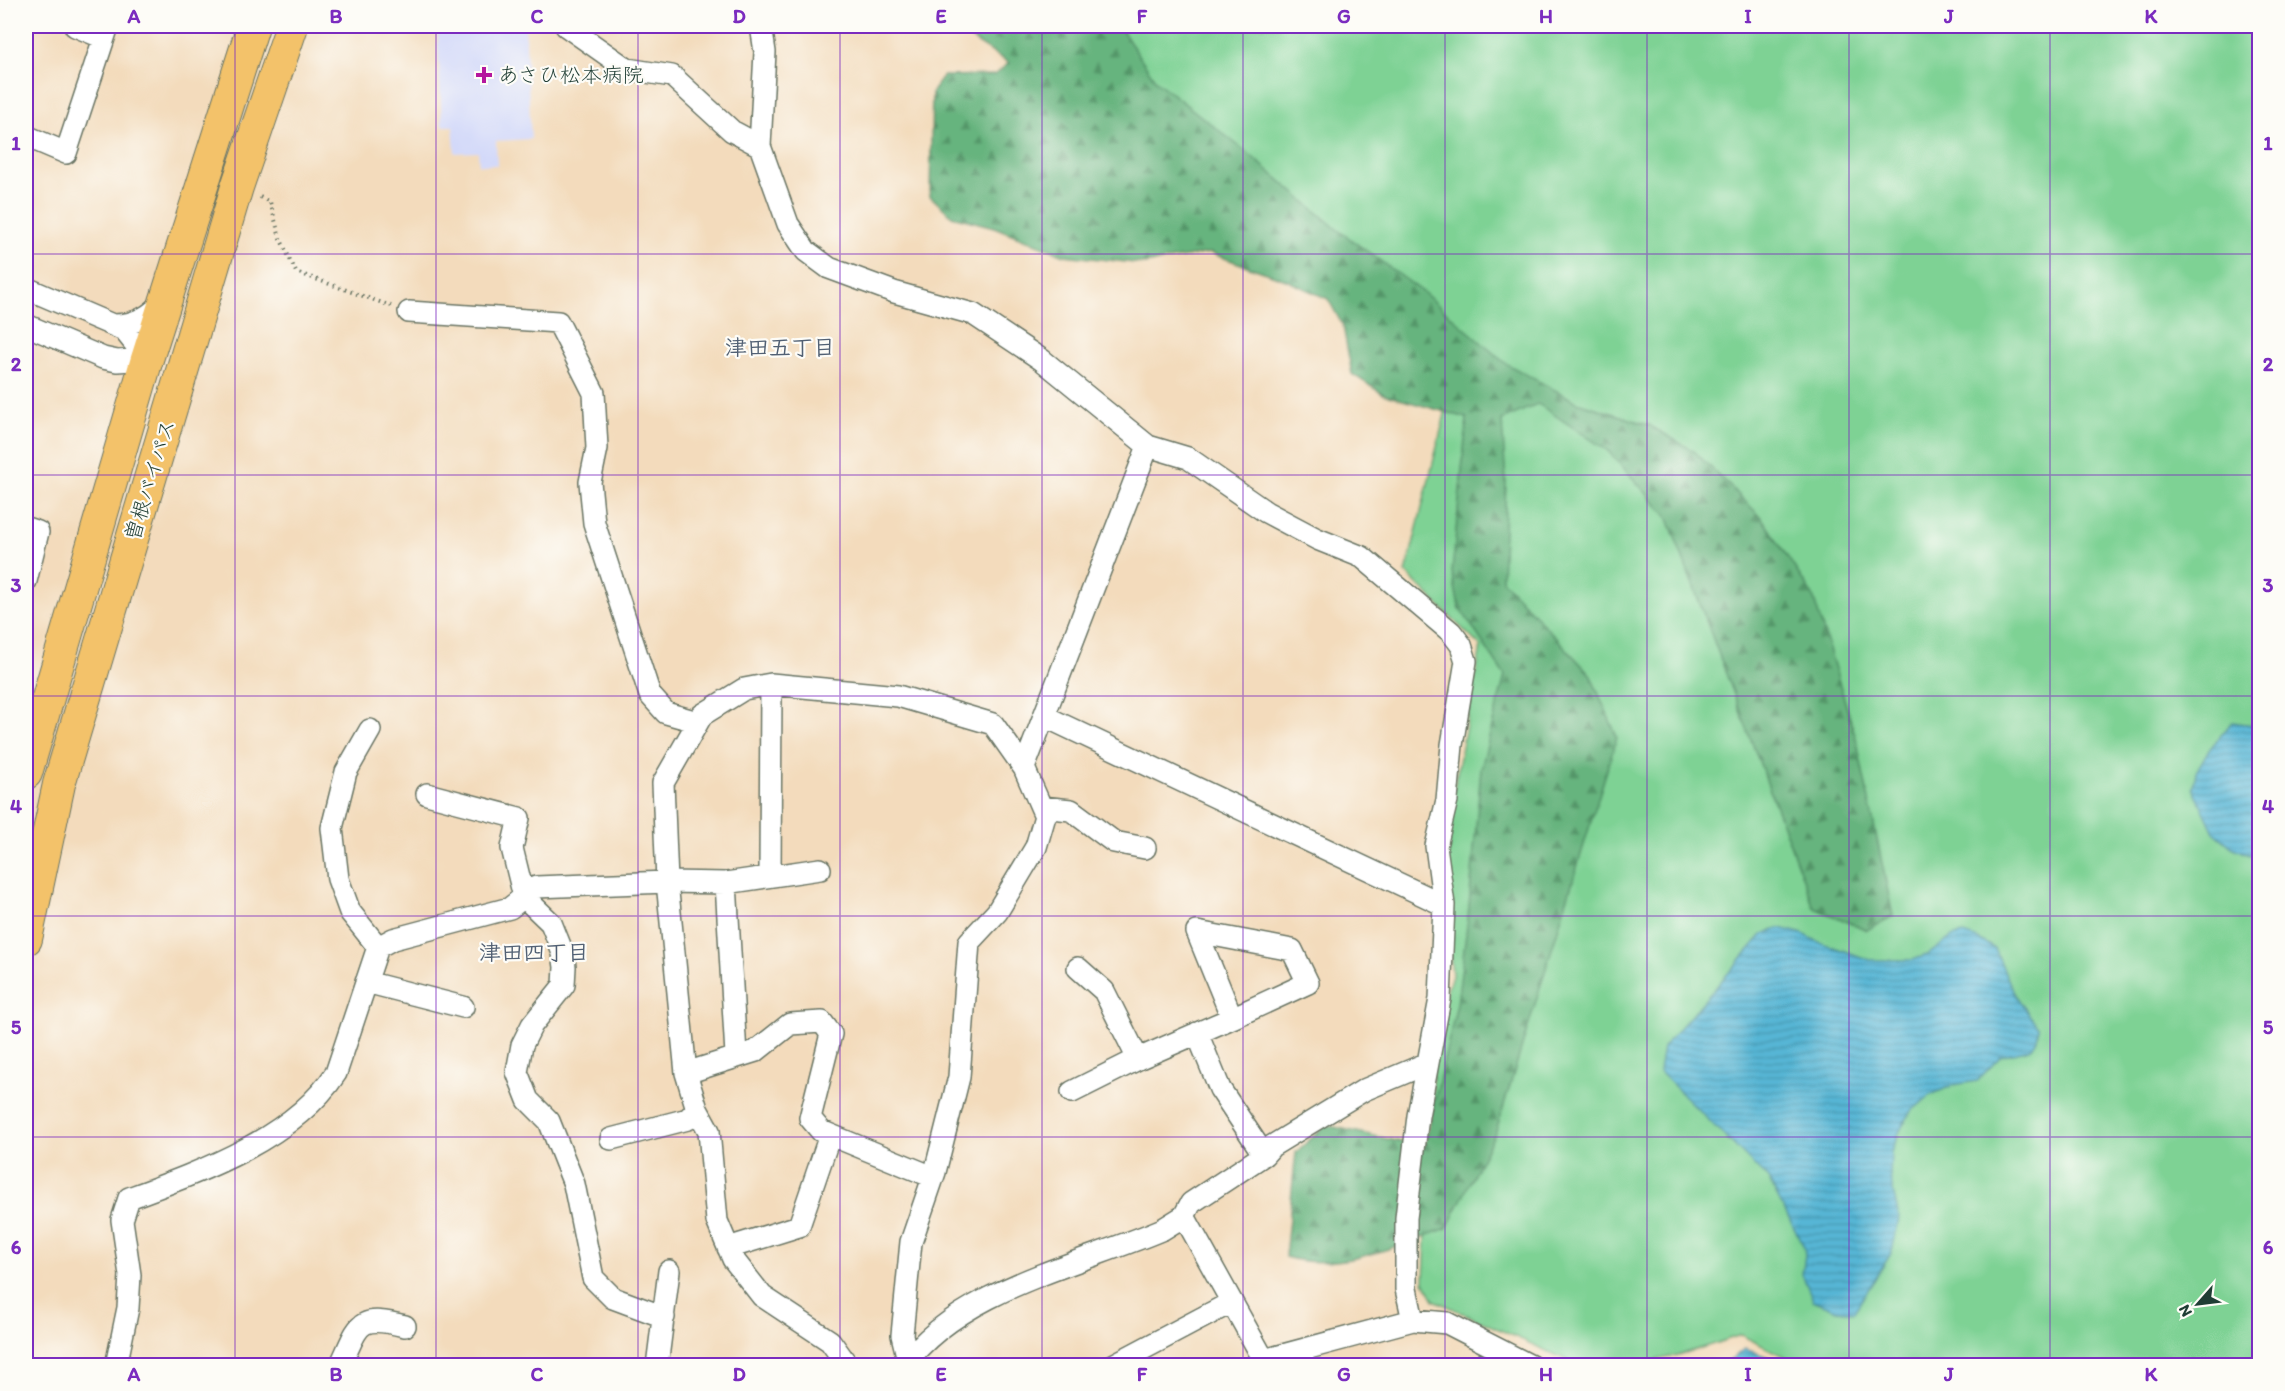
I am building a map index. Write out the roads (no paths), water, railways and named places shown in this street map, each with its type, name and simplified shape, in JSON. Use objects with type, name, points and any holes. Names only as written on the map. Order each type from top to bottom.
[{"type":"highway","name":"曽根バイパス","points":[[26,773],[147,359],[253,26]]},
{"type":"highway","name":"曽根バイパス","points":[[26,939],[59,784],[204,305],[237,187],[292,26]]},
{"type":"highway","points":[[164,432],[165,398],[147,359],[174,343],[191,325],[204,305]]},
{"type":"street","points":[[26,136],[66,153],[106,32],[75,26]]},
{"type":"street","points":[[566,26],[627,69],[672,76],[732,131],[760,146]]},
{"type":"street","points":[[761,26],[765,52],[760,146],[788,224],[806,251],[829,268],[894,292],[973,314],[1042,360],[1148,446],[1188,458],[1266,512],[1317,539],[1362,557],[1451,632],[1461,645],[1466,661],[1452,745],[1447,800],[1436,846],[1444,905],[1440,999],[1418,1116],[1406,1218],[1406,1289],[1413,1320]]},
{"type":"street","points":[[26,288],[114,325],[131,336],[147,359],[117,362],[26,325]]},
{"type":"street","points":[[114,325],[131,323],[150,314],[168,294]]},
{"type":"street","points":[[409,312],[558,322],[594,393],[597,448],[590,482],[594,523],[650,696],[666,714],[698,722]]},
{"type":"street","points":[[103,358],[114,365],[126,386],[130,408],[129,422]]},
{"type":"street","points":[[1024,768],[1046,717],[1148,446]]},
{"type":"street","points":[[26,528],[38,532],[26,581]]},
{"type":"street","points":[[770,876],[771,684]]},
{"type":"street","points":[[848,1365],[830,1341],[762,1296],[728,1248],[717,1221],[709,1131],[697,1109],[687,1072],[667,882],[663,783],[702,715],[744,689],[771,684],[898,696],[993,724],[1024,768],[1045,816],[1036,847],[997,912],[969,942],[959,1077],[933,1176],[911,1242],[902,1335],[906,1363]]},
{"type":"street","points":[[1046,717],[1444,905]]},
{"type":"street","points":[[370,730],[346,772],[332,828],[338,879],[350,912],[378,947]]},
{"type":"street","points":[[427,794],[519,818],[512,848],[524,897],[551,923],[563,953],[565,967],[564,985],[532,1025],[522,1045],[517,1072],[528,1100],[549,1121],[574,1184],[593,1278],[613,1298],[664,1317]]},
{"type":"street","points":[[1041,807],[1071,810],[1114,842],[1144,848]]},
{"type":"street","points":[[116,1365],[129,1297],[130,1275],[122,1220],[129,1198],[213,1167],[284,1125],[325,1091],[336,1073],[378,947],[393,939],[510,908],[536,887],[667,882],[726,883],[820,869]]},
{"type":"street","points":[[726,883],[736,1055]]},
{"type":"street","points":[[1072,1092],[1138,1059],[1197,1034],[1232,1018],[1308,983],[1292,950],[1197,932],[1232,1018]]},
{"type":"street","points":[[1078,968],[1104,991],[1138,1059]]},
{"type":"street","points":[[366,982],[463,1007]]},
{"type":"street","points":[[687,1072],[736,1055],[756,1051],[790,1024],[822,1022],[831,1034],[810,1118],[821,1131],[933,1176]]},
{"type":"street","points":[[1197,1034],[1220,1089],[1264,1155]]},
{"type":"street","points":[[906,1363],[954,1316],[1016,1285],[1163,1229],[1184,1216],[1191,1203],[1264,1155],[1272,1146],[1364,1090],[1428,1063]]},
{"type":"street","points":[[611,1139],[688,1119],[697,1109]]},
{"type":"street","points":[[728,1248],[799,1226],[830,1135]]},
{"type":"street","points":[[1184,1216],[1264,1360],[1413,1320],[1448,1323],[1531,1365]]},
{"type":"street","points":[[657,1365],[669,1271]]},
{"type":"street","points":[[1110,1365],[1232,1302]]},
{"type":"street","points":[[340,1365],[357,1329],[365,1323],[378,1319],[405,1326]]},
{"type":"water","points":[[2232,722],[2259,726],[2259,859],[2232,847],[2214,832],[2193,788],[2196,772],[2208,751]]},
{"type":"water","points":[[1781,928],[1870,960],[1913,960],[1929,954],[1952,937],[1963,934],[1978,939],[1995,949],[2014,993],[2038,1027],[2038,1036],[2032,1047],[2001,1056],[1977,1081],[1953,1085],[1931,1095],[1913,1110],[1903,1124],[1891,1152],[1890,1177],[1899,1218],[1892,1252],[1854,1312],[1837,1310],[1813,1300],[1802,1274],[1804,1247],[1768,1179],[1659,1071],[1663,1047],[1763,934]]},
{"type":"water","points":[[1745,1349],[1791,1365],[1714,1365],[1728,1361]]},
{"type":"place","name":"あさひ松本病院","points":[[484,75]]},
{"type":"district","name":"津田五丁目","points":[[780,347]]},
{"type":"district","name":"津田四丁目","points":[[534,952]]}]
